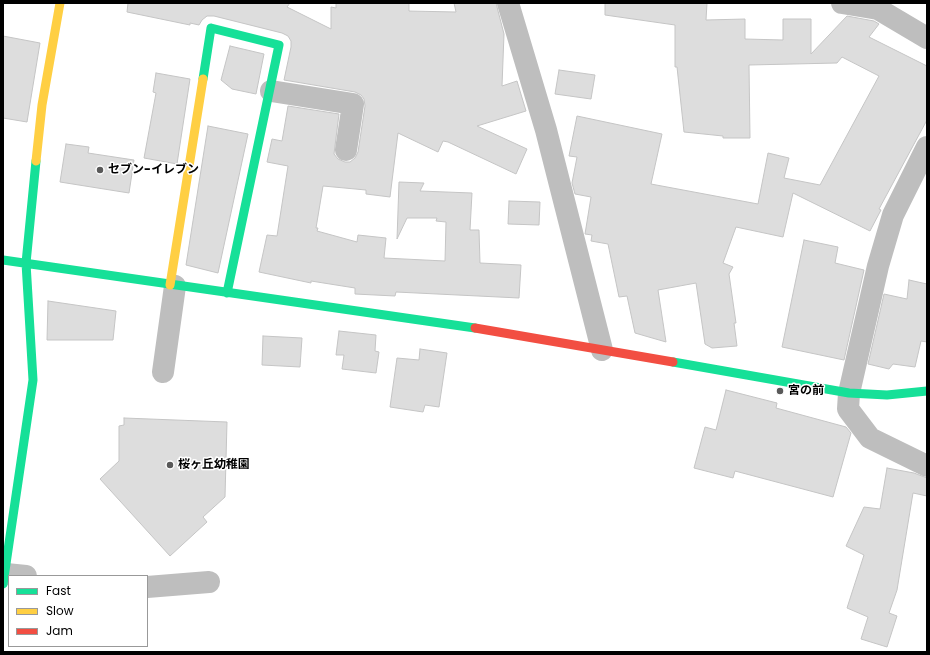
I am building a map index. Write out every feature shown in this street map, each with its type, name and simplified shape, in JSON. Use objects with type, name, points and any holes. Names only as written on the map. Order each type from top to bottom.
[{"type":"street","points":[[12,575],[33,380],[26,263],[42,105],[60,3]]},
{"type":"street","points":[[508,3],[546,130],[602,350]]},
{"type":"street","points":[[842,3],[878,9],[927,38]]},
{"type":"street","points":[[163,372],[172,285],[211,28],[279,45],[271,91],[228,293]]},
{"type":"street","points":[[271,91],[353,104],[346,150]]},
{"type":"street","points":[[927,147],[893,215],[878,266],[849,393],[848,409],[870,438],[927,466]]},
{"type":"street","points":[[3,260],[460,326],[849,393],[887,395],[927,391]]},
{"type":"street","points":[[148,587],[209,582]]},
{"type":"building","points":[[128,3],[290,3],[287,7],[331,29],[331,7],[336,8],[336,3],[409,3],[409,11],[456,12],[454,3],[496,3],[504,34],[502,86],[517,81],[526,111],[477,126],[527,149],[516,174],[448,142],[443,141],[438,152],[398,133],[390,197],[366,194],[366,190],[323,186],[316,228],[318,228],[317,231],[357,242],[358,235],[386,238],[384,258],[445,261],[446,222],[436,221],[437,218],[407,218],[397,239],[399,182],[424,183],[420,191],[472,193],[470,230],[479,230],[480,263],[521,265],[519,298],[396,292],[395,296],[355,294],[355,288],[311,281],[311,283],[259,272],[267,235],[277,236],[288,166],[267,162],[272,139],[282,141],[288,106],[339,114],[334,154],[338,159],[345,162],[350,162],[355,158],[358,152],[365,106],[364,99],[361,95],[355,92],[284,80],[291,41],[288,36],[282,33],[214,16],[207,16],[199,25],[190,23],[190,25],[127,12]]},
{"type":"building","points":[[605,3],[707,3],[706,20],[745,19],[745,39],[783,40],[783,19],[811,19],[811,54],[847,16],[874,21],[879,24],[869,37],[927,66],[927,120],[879,209],[881,210],[870,231],[793,193],[783,237],[736,227],[723,263],[733,267],[729,274],[736,323],[734,323],[737,346],[712,348],[705,344],[696,283],[658,290],[666,342],[635,333],[627,296],[619,297],[608,244],[591,241],[592,235],[585,234],[591,197],[575,194],[572,183],[577,157],[569,156],[577,116],[662,134],[651,184],[758,204],[768,153],[789,158],[784,178],[820,185],[879,76],[842,57],[837,63],[749,65],[750,138],[723,138],[723,136],[684,132],[677,67],[675,67],[675,25],[605,15]]},
{"type":"building","points":[[3,36],[40,43],[27,122],[3,118]]},
{"type":"building","points":[[230,46],[264,54],[256,94],[232,89],[221,80]]},
{"type":"building","points":[[559,70],[595,75],[591,99],[555,94]]},
{"type":"building","points":[[156,73],[190,79],[177,164],[144,158],[156,93],[153,92]]},
{"type":"building","points":[[208,126],[248,134],[218,273],[186,265]]},
{"type":"building","points":[[66,144],[89,147],[88,153],[134,160],[129,193],[60,182]]},
{"type":"building","points":[[509,201],[540,202],[539,225],[508,224]]},
{"type":"building","points":[[804,240],[838,247],[835,263],[864,270],[844,360],[782,347]]},
{"type":"building","points":[[909,280],[927,284],[927,342],[921,341],[915,367],[893,364],[889,369],[868,364],[884,294],[907,299]]},
{"type":"building","points":[[48,301],[116,311],[113,340],[47,340]]},
{"type":"building","points":[[339,331],[376,335],[375,351],[379,352],[376,373],[342,369],[344,355],[336,355]]},
{"type":"building","points":[[263,336],[302,338],[300,367],[262,365]]},
{"type":"building","points":[[420,349],[447,353],[439,407],[425,405],[423,412],[390,407],[397,358],[419,360]]},
{"type":"building","points":[[726,390],[777,403],[776,408],[846,427],[851,433],[833,497],[735,471],[733,478],[694,468],[705,427],[716,430]]},
{"type":"building","points":[[124,418],[227,422],[225,497],[203,517],[207,522],[170,556],[100,479],[119,461],[119,426],[124,425]]},
{"type":"building","points":[[887,468],[914,473],[927,478],[927,496],[913,493],[897,590],[889,613],[897,616],[887,647],[861,639],[868,617],[847,608],[864,555],[846,546],[864,507],[880,509]]},
{"type":"traffic: fast","points":[[203,79],[211,28],[279,45],[227,293]]},
{"type":"traffic: fast","points":[[3,584],[33,380],[26,263],[36,161]]},
{"type":"traffic: fast","points":[[3,260],[475,328]]},
{"type":"traffic: fast","points":[[673,362],[849,393],[887,395],[927,391]]},
{"type":"traffic: slow","points":[[36,161],[42,105],[60,3]]},
{"type":"traffic: slow","points":[[170,285],[203,79]]},
{"type":"traffic: jam","points":[[475,328],[673,362]]},
{"type":"place","name":"セブン-イレブン","points":[[100,170]]},
{"type":"place","name":"宮の前","points":[[780,391]]},
{"type":"place","name":"桜ヶ丘幼稚園","points":[[170,465]]}]
